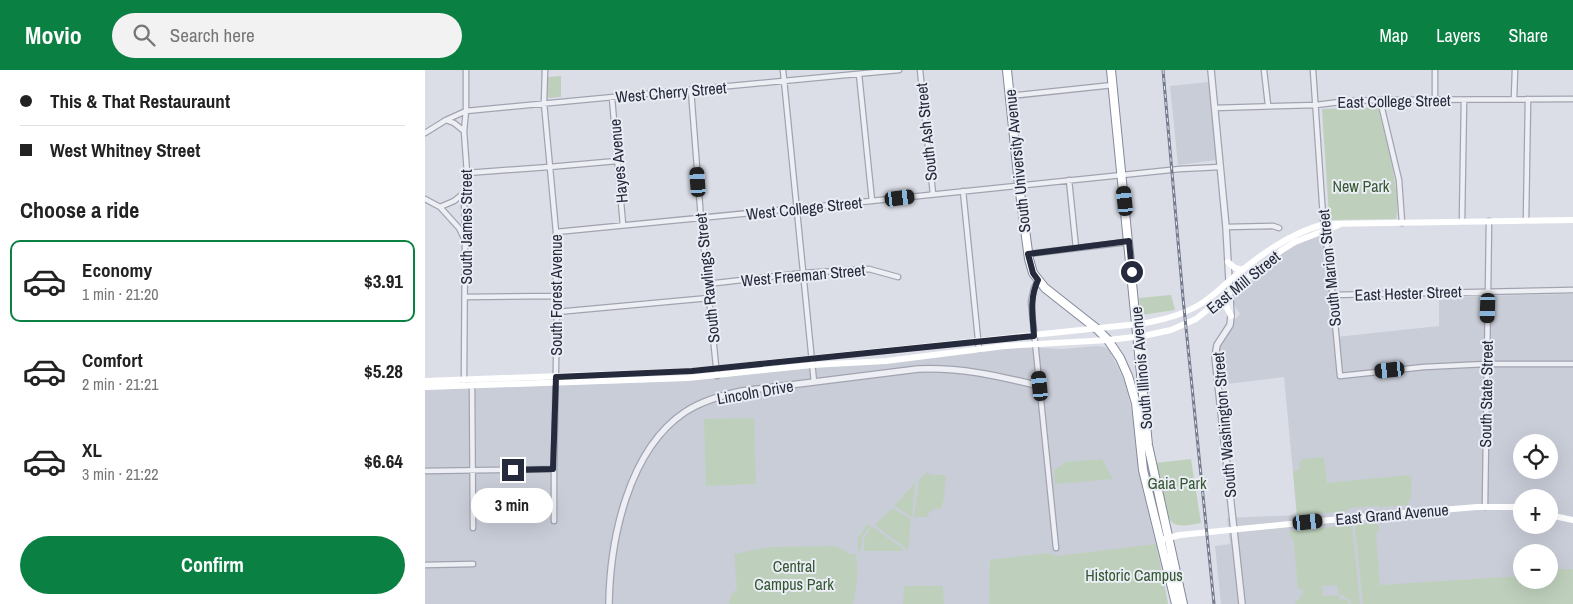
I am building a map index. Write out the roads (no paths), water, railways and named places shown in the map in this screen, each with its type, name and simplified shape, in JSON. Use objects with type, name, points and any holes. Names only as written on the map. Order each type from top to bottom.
[{"type":"highway","name":"South University Avenue","points":[[1007,70],[1028,254],[1033,273],[1038,280]]},
{"type":"highway","name":"South Illinois Avenue","points":[[1111,70],[1149,445],[1156,485],[1183,604]]},
{"type":"highway","name":"South Illinois Avenue","points":[[1038,280],[1045,288],[1097,329],[1108,340],[1122,362],[1134,394],[1143,470],[1176,604]]},
{"type":"main road","name":"East Mill Street","points":[[978,346],[1034,336],[1166,320],[1191,310],[1212,297],[1243,270],[1293,234],[1324,227],[1345,223],[1573,220]]},
{"type":"main road","name":"East Mill Street","points":[[978,346],[1108,340],[1139,337],[1171,330],[1196,319],[1282,250],[1324,227]]},
{"type":"main road","points":[[1228,262],[1235,268],[1243,270]]},
{"type":"main road","points":[[1214,305],[1226,306],[1231,316]]},
{"type":"main road","points":[[425,381],[556,380],[717,372],[811,361],[886,361],[978,346]]},
{"type":"main road","points":[[425,387],[464,382]]},
{"type":"main road","name":"East Grand Avenue","points":[[1160,540],[1180,535],[1353,517],[1485,507],[1513,507]]},
{"type":"main road","points":[[1558,517],[1573,520]]},
{"type":"street","name":"South James Street","points":[[464,382],[464,193],[467,172],[464,131],[466,70]]},
{"type":"street","name":"South Forest Avenue","points":[[545,70],[544,103],[555,232],[557,312],[553,469],[554,521]]},
{"type":"street","points":[[783,70],[813,382]]},
{"type":"street","name":"West Cherry Street","points":[[425,133],[446,120],[466,111],[785,81],[848,72],[859,74],[899,70]]},
{"type":"street","name":"South Ash Street","points":[[920,70],[933,194]]},
{"type":"street","name":"South Washington Street","points":[[1211,70],[1231,291],[1229,325],[1217,345],[1215,357],[1241,604]]},
{"type":"street","points":[[1264,70],[1268,106]]},
{"type":"street","name":"South Marion Street","points":[[1313,70],[1324,227],[1329,258],[1339,376],[1424,367],[1486,364]]},
{"type":"street","points":[[1435,70],[1435,100]]},
{"type":"street","points":[[1514,99],[1515,70]]},
{"type":"street","points":[[859,74],[872,201]]},
{"type":"street","points":[[1010,96],[1113,85]]},
{"type":"street","name":"South Rawlings Street","points":[[691,90],[707,284],[717,372]]},
{"type":"street","name":"Hayes Avenue","points":[[612,98],[623,225]]},
{"type":"street","points":[[1526,220],[1528,99]]},
{"type":"street","name":"East College Street","points":[[1215,108],[1316,105],[1380,100],[1573,99]]},
{"type":"street","points":[[1380,100],[1399,180],[1402,223]]},
{"type":"street","points":[[1462,221],[1464,100]]},
{"type":"street","points":[[446,120],[464,131]]},
{"type":"street","points":[[467,172],[549,168],[617,161]]},
{"type":"street","name":"West College Street","points":[[555,232],[1172,169],[1220,166]]},
{"type":"street","points":[[1069,180],[1076,248]]},
{"type":"street","points":[[963,191],[978,346]]},
{"type":"street","points":[[440,206],[454,201],[464,193]]},
{"type":"street","points":[[425,199],[440,206],[459,228],[465,239]]},
{"type":"street","name":"South State Street","points":[[1485,507],[1489,220]]},
{"type":"street","points":[[1226,226],[1273,226],[1279,228]]},
{"type":"street","points":[[1028,254],[1129,241]]},
{"type":"street","name":"West Freeman Street","points":[[707,284],[803,273],[869,269],[898,277]]},
{"type":"street","points":[[1038,280],[1031,302],[1056,548]]},
{"type":"street","name":"East Hester Street","points":[[1332,295],[1573,290]]},
{"type":"street","points":[[465,298],[556,296]]},
{"type":"street","points":[[557,312],[709,298]]},
{"type":"street","points":[[1486,364],[1573,364]]},
{"type":"street","name":"Lincoln Drive","points":[[609,604],[611,562],[615,540],[629,491],[641,462],[665,430],[685,412],[707,401],[742,391],[937,368],[970,371],[1040,386]]},
{"type":"street","points":[[472,382],[473,528]]},
{"type":"street","points":[[425,471],[553,469]]},
{"type":"street","points":[[425,565],[473,564]]},
{"type":"railway","points":[[1163,70],[1183,298],[1214,604]]},
{"type":"park label","name":"New Park","points":[[1361,186]]},
{"type":"park label","name":"Gaia Park","points":[[1177,483]]},
{"type":"park label","name":"Central Campus Park","points":[[794,575]]},
{"type":"park label","name":"Historic Campus","points":[[1134,575]]}]
